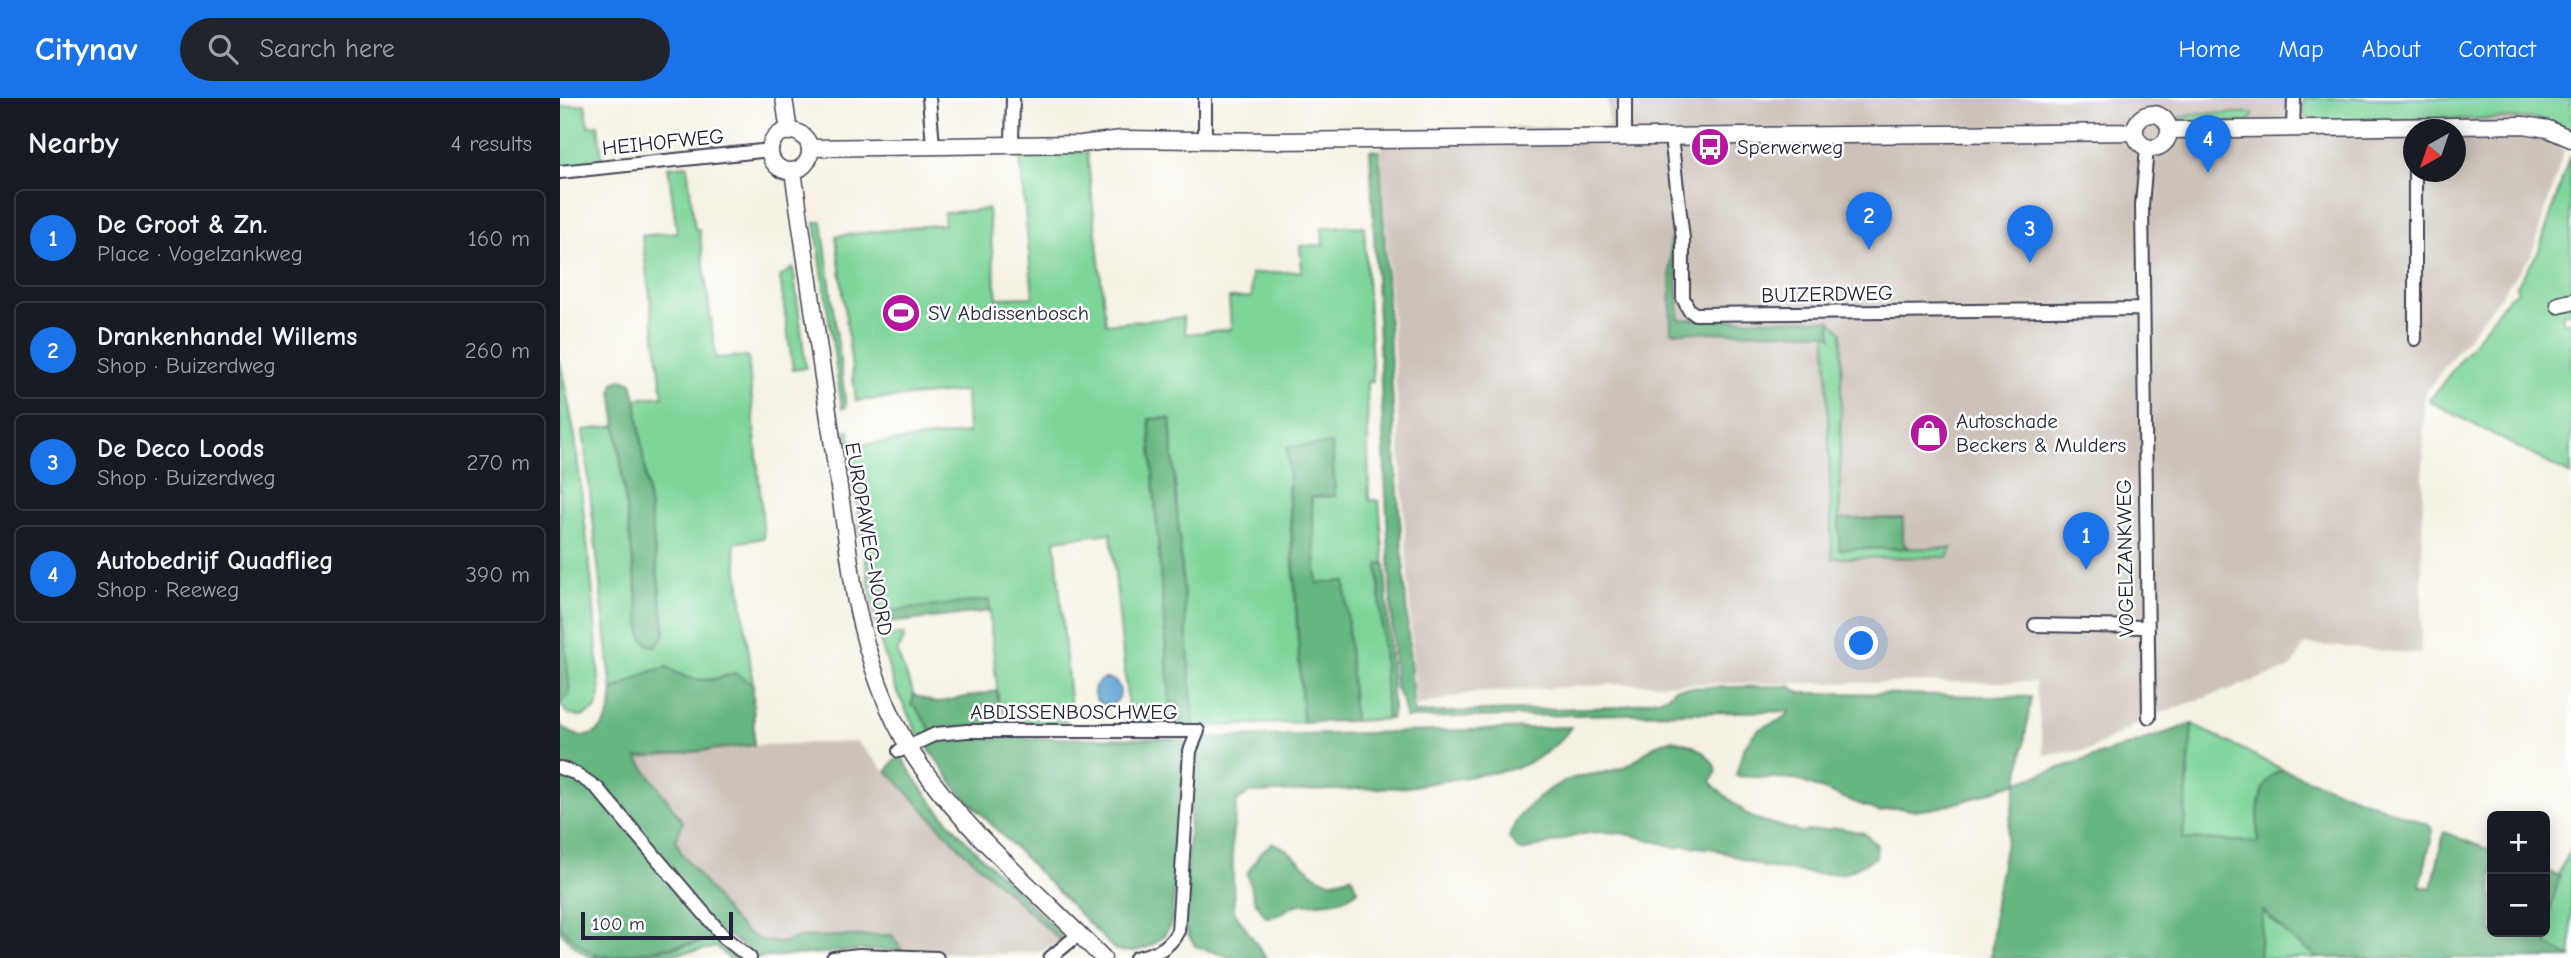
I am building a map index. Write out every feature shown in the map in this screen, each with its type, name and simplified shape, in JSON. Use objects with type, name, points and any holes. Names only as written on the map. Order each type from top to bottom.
[{"type":"street","points":[[783,98],[789,132]]},
{"type":"street","points":[[929,98],[933,145]]},
{"type":"street","points":[[1013,98],[1013,144]]},
{"type":"street","points":[[1205,98],[1205,138]]},
{"type":"street","points":[[1625,98],[1625,136]]},
{"type":"street","points":[[2293,128],[2294,98]]},
{"type":"street","points":[[2147,106],[2160,116],[2169,130],[2163,144],[2147,148],[2137,140],[2134,132],[2147,106]]},
{"type":"street","points":[[2466,127],[2533,126],[2571,139]]},
{"type":"street","points":[[2169,130],[2403,128]]},
{"type":"street","points":[[789,132],[800,134],[810,148],[804,165],[793,171],[777,166],[771,150],[775,139],[789,132]]},
{"type":"street","points":[[810,148],[1205,138],[1273,141],[2134,132]]},
{"type":"street","name":"BUIZERDWEG","points":[[1671,137],[1683,239],[1683,298],[1689,310],[1695,314],[2143,309]]},
{"type":"street","name":"VOGELZANKWEG","points":[[2147,148],[2142,188],[2148,717]]},
{"type":"street","name":"HEIHOFWEG","points":[[560,172],[771,150]]},
{"type":"street","name":"EUROPAWEG-NOORD","points":[[793,171],[855,597],[862,631],[904,749],[975,831],[1102,958]]},
{"type":"street","points":[[2415,339],[2416,182]]},
{"type":"street","points":[[2035,625],[2145,627]]},
{"type":"street","name":"ABDISSENBOSCHWEG","points":[[904,749],[936,734],[968,731],[1198,731],[1191,751],[1178,931],[1172,943],[1160,951],[1136,958]]},
{"type":"street","points":[[560,768],[575,773],[597,788],[725,938],[750,958]]},
{"type":"street","points":[[1051,958],[1079,934]]},
{"type":"street","points":[[833,958],[880,955],[937,958]]},
{"type":"shaded area","points":[[1608,98],[2537,98],[2538,105],[2564,151],[2531,256],[2424,394],[2421,654],[2305,644],[2291,668],[2149,717],[2090,750],[2044,755],[2035,682],[1618,684],[1471,693],[1416,706],[1380,129],[1608,126]]},
{"type":"shaded area","points":[[857,742],[962,850],[1062,942],[1039,952],[990,954],[902,951],[891,935],[801,937],[780,943],[760,940],[744,931],[728,914],[681,852],[676,840],[683,822],[636,757],[754,745]]},
{"type":"green space","points":[[2304,98],[2571,98],[2571,131],[2542,120],[2527,118],[2313,121],[2304,113]]},
{"type":"green space","points":[[585,104],[588,126],[598,125],[603,163],[560,169],[560,107]]},
{"type":"green space","points":[[2199,113],[2252,113],[2253,116],[2248,122],[2179,123],[2175,119]]},
{"type":"green space","points":[[1370,150],[1379,151],[1381,170],[1396,465],[1414,713],[1621,707],[1666,697],[1675,688],[1790,686],[1800,693],[2031,697],[2018,782],[2192,724],[2183,839],[2258,842],[2258,810],[2263,788],[2275,773],[2284,770],[2429,825],[2433,831],[2420,887],[2432,887],[2444,832],[2487,849],[2487,937],[2548,937],[2548,945],[2571,958],[2319,958],[2293,940],[2263,911],[2259,958],[1991,958],[1995,902],[2017,782],[1946,806],[1916,810],[1894,808],[1880,812],[1795,779],[1736,776],[1743,751],[1753,734],[1762,727],[1783,719],[1790,711],[1405,718],[1404,706],[1395,686]]},
{"type":"green space","points":[[1087,152],[1106,324],[1183,317],[1186,334],[1231,329],[1229,298],[1252,297],[1251,274],[1302,271],[1300,246],[1323,245],[1322,227],[1364,226],[1373,382],[1367,382],[1369,500],[1379,501],[1384,563],[1378,564],[1387,719],[1354,721],[1345,581],[1317,584],[1311,497],[1335,496],[1331,444],[1288,487],[1303,722],[1194,727],[1170,418],[1149,420],[1170,702],[1179,702],[1181,728],[1130,727],[1111,533],[1055,540],[1071,711],[1065,722],[1001,725],[988,600],[879,613],[882,624],[876,626],[845,430],[849,430],[852,446],[968,433],[966,391],[856,401],[836,236],[944,224],[944,213],[988,209],[997,298],[1033,297],[1020,157]]},
{"type":"green space","points":[[2570,155],[2571,311],[2562,315],[2564,323],[2571,321],[2571,475],[2429,401],[2508,298],[2518,291],[2516,286],[2538,253]]},
{"type":"green space","points":[[687,165],[695,229],[699,229],[716,358],[748,356],[764,538],[734,543],[753,684],[735,673],[717,679],[700,680],[684,676],[667,667],[649,672],[612,691],[583,430],[616,426],[642,637],[653,646],[665,634],[636,399],[663,396],[642,236],[677,232],[668,167]]},
{"type":"green space","points":[[815,222],[822,222],[846,407],[842,408]]},
{"type":"green space","points":[[1675,239],[1679,319],[1830,320],[1832,337],[1826,333],[1671,332],[1670,240]]},
{"type":"green space","points":[[793,268],[806,368],[793,370],[780,277]]},
{"type":"green space","points":[[1830,320],[1842,332],[1839,549],[1952,548],[1948,557],[1832,558],[1826,333],[1832,336]]},
{"type":"green space","points":[[560,361],[575,437],[593,594],[600,696],[595,710],[582,717],[568,714],[560,704],[570,693],[560,595]]},
{"type":"green space","points":[[622,379],[632,383],[636,399],[665,634],[657,646],[649,645],[642,637],[612,390],[614,383]]},
{"type":"green space","points":[[1170,418],[1194,727],[1181,728],[1179,703],[1170,703],[1149,419]]},
{"type":"green space","points":[[1332,444],[1335,496],[1311,497],[1317,583],[1345,581],[1354,721],[1303,722],[1287,447]]},
{"type":"green space","points":[[1903,518],[1903,542],[1908,548],[1839,549],[1839,519]]},
{"type":"green space","points":[[1385,563],[1393,710],[1391,719],[1387,719],[1378,564]]},
{"type":"green space","points":[[560,595],[570,693],[560,704]]},
{"type":"green space","points":[[989,600],[990,611],[882,624],[879,612]]},
{"type":"green space","points":[[903,634],[904,639],[897,652],[914,695],[911,706],[915,706],[932,732],[920,738],[895,688],[879,637]]},
{"type":"green space","points":[[667,667],[684,676],[700,680],[717,679],[735,673],[753,684],[754,745],[637,758],[683,822],[676,840],[681,852],[728,914],[744,931],[760,940],[780,943],[801,937],[892,935],[902,951],[863,950],[757,958],[729,936],[613,957],[590,951],[560,927],[560,725],[571,733],[591,735],[605,723],[612,703],[612,691],[649,672]]},
{"type":"green space","points":[[997,691],[1001,725],[932,732],[915,706],[911,706],[914,695],[935,703]]},
{"type":"green space","points":[[2192,724],[2284,770],[2268,780],[2263,789],[2258,810],[2258,842],[2183,839]]},
{"type":"green space","points":[[1571,727],[1559,742],[1543,754],[1508,770],[1408,787],[1249,793],[1237,802],[1232,838],[1234,911],[1266,958],[1232,958],[1195,946],[1183,926],[1193,767],[1198,742],[1203,738]]},
{"type":"green space","points":[[936,737],[1185,739],[1172,918],[1169,927],[1158,941],[1133,951],[1115,950],[957,789],[926,745]]},
{"type":"green space","points":[[1671,740],[1692,745],[1704,753],[1717,771],[1711,781],[1714,786],[1749,816],[1801,832],[1839,828],[1864,833],[1877,845],[1876,857],[1846,873],[1817,874],[1764,867],[1715,849],[1681,845],[1679,848],[1612,832],[1580,835],[1520,851],[1509,838],[1519,817],[1547,791],[1570,779],[1624,767],[1657,744]]},
{"type":"green space","points":[[902,758],[954,827],[1057,930],[1062,936],[1062,942],[962,850],[887,771],[894,761]]},
{"type":"green space","points":[[1272,843],[1287,850],[1322,879],[1335,881],[1351,876],[1358,890],[1345,898],[1296,905],[1276,916],[1266,917],[1254,899],[1247,874],[1261,852]]},
{"type":"green space","points":[[2571,850],[2571,956],[2559,954],[2548,945],[2550,909],[2560,869]]},
{"type":"green space","points":[[2550,873],[2560,876],[2550,911]]},
{"type":"green space","points":[[2263,911],[2293,940],[2319,958],[2259,958]]},
{"type":"green space","points":[[560,927],[596,956],[642,954],[716,940],[738,958],[729,958],[717,947],[656,955],[595,958],[576,947],[560,931]]},
{"type":"water","points":[[1107,679],[1116,683],[1120,692],[1116,701],[1107,705],[1098,701],[1094,692],[1098,683]]},
{"type":"place","name":"Sperwerweg","points":[[1710,147]]},
{"type":"place","name":"Autobedrijf Quadflieg","points":[[2208,173]]},
{"type":"place","name":"Drankenhandel Willems","points":[[1869,250]]},
{"type":"place","name":"De Deco Loods","points":[[2030,263]]},
{"type":"place","name":"SV Abdissenbosch","points":[[901,313]]},
{"type":"place","name":"Autoschade Beckers & Mulders","points":[[1929,433]]},
{"type":"place","name":"De Groot & Zn.","points":[[2086,570]]}]
